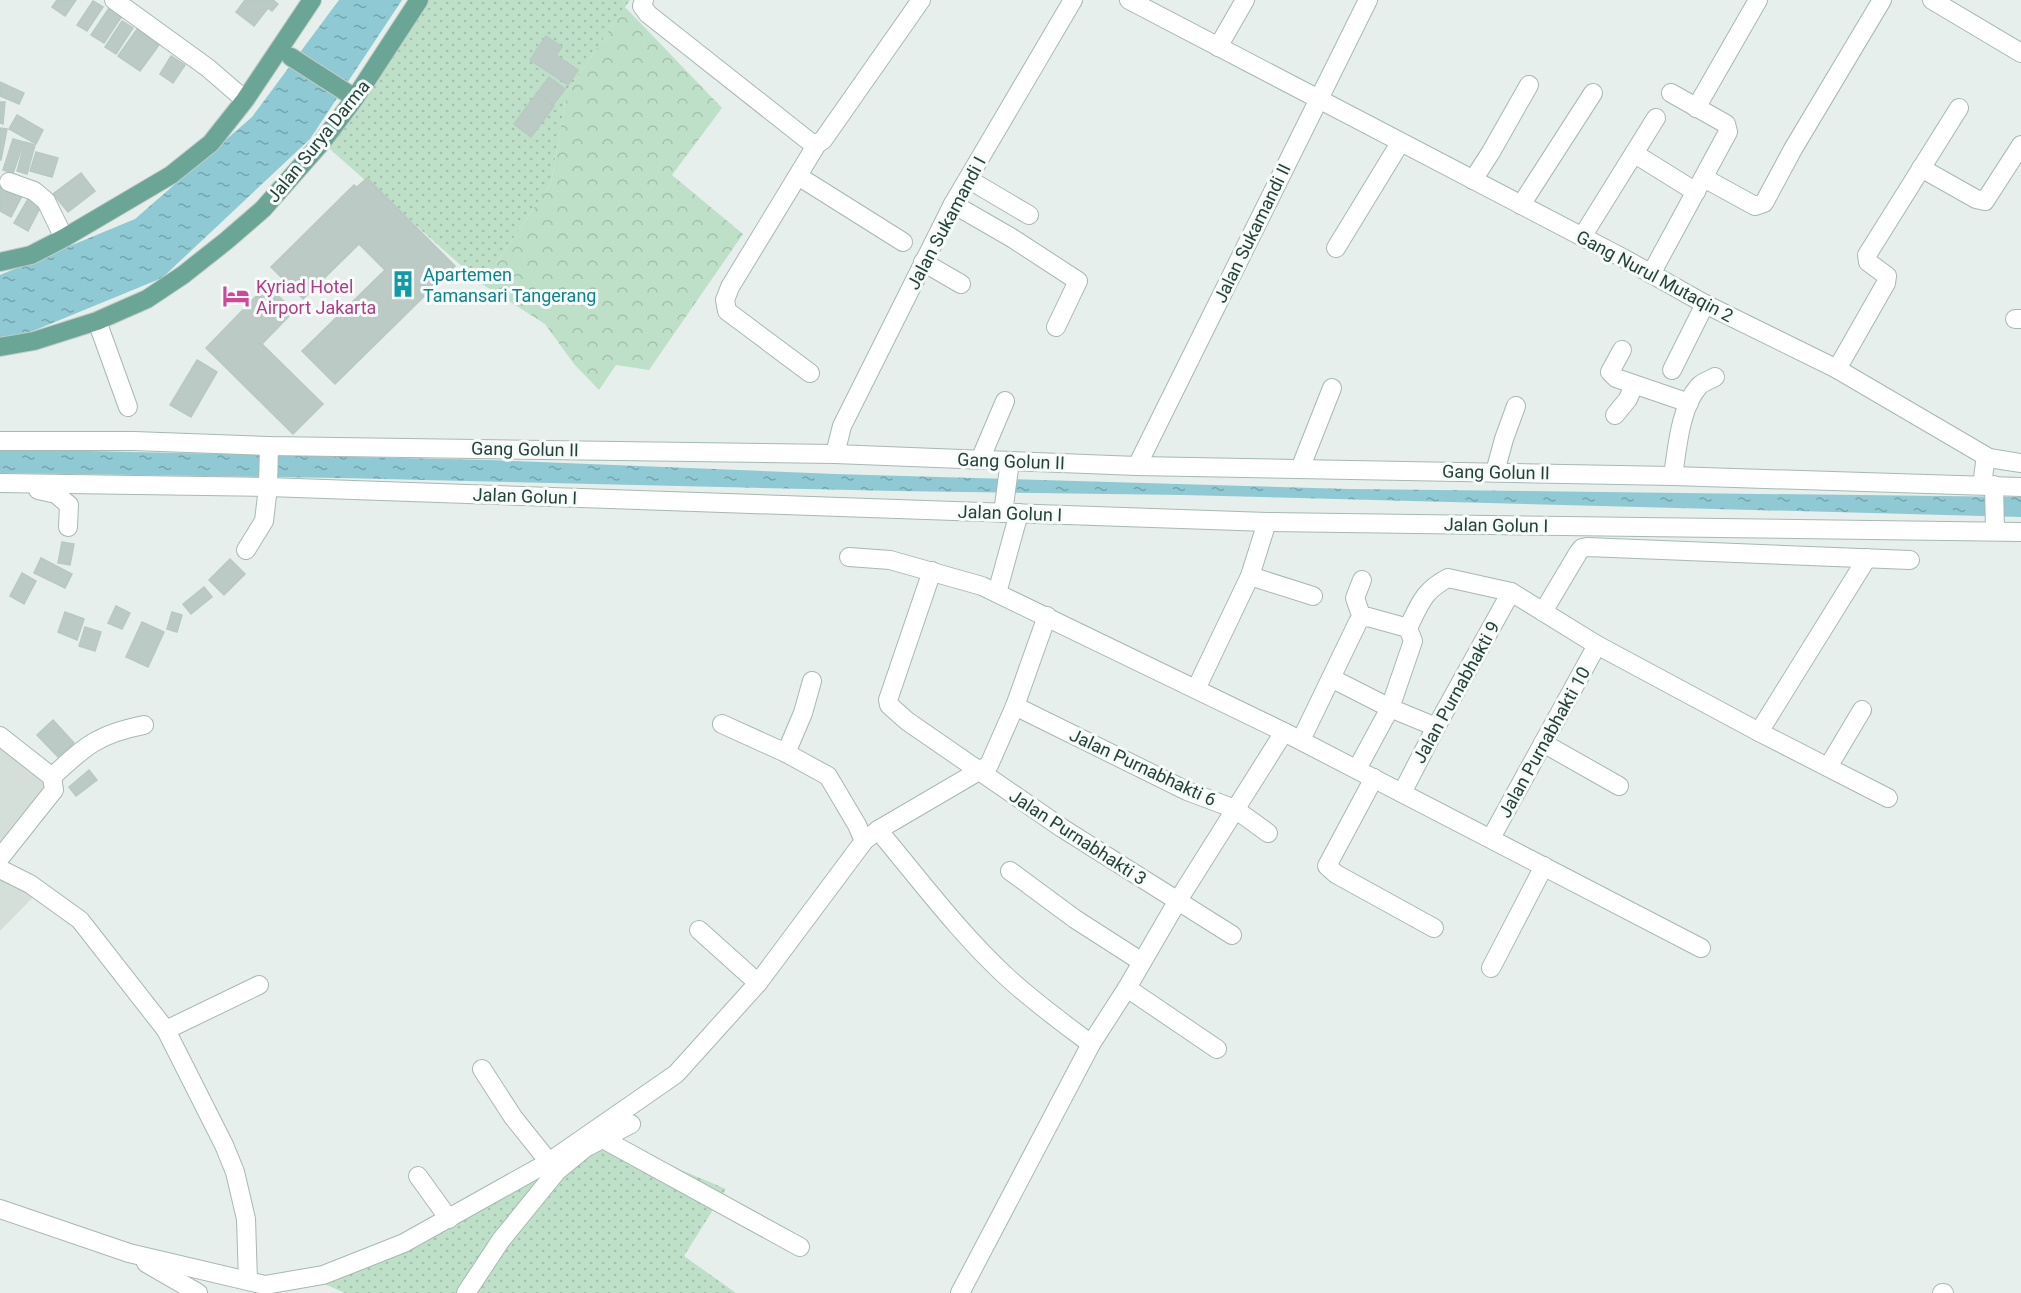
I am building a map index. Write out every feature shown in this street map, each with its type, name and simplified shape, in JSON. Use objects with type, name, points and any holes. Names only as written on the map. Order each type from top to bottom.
[{"type":"main road","name":"Jalan Surya Darma","points":[[0,347],[34,341],[97,321],[147,299],[183,275],[263,209],[314,151],[350,95],[419,0]]},
{"type":"main road","points":[[293,58],[292,44],[307,7]]},
{"type":"main road","points":[[0,262],[31,255],[64,238],[171,175],[211,143],[245,100],[307,7]]},
{"type":"main road","points":[[259,79],[277,64],[293,58]]},
{"type":"main road","points":[[293,58],[350,95]]},
{"type":"street","points":[[114,0],[208,68],[245,100]]},
{"type":"street","points":[[644,0],[642,6],[648,14],[810,142],[817,144]]},
{"type":"street","name":"Jalan Sukamandi I","points":[[835,453],[842,426],[923,262],[968,179],[1073,0]]},
{"type":"street","name":"Gang Nurul Mutaqin 2","points":[[1129,0],[1582,237],[1705,304],[1837,369],[1989,458],[2021,464]]},
{"type":"street","points":[[1218,47],[1245,0]]},
{"type":"street","name":"Jalan Sukamandi II","points":[[1137,466],[1368,0]]},
{"type":"street","points":[[1696,108],[1758,0]]},
{"type":"street","points":[[1635,154],[1700,185],[1755,206],[1764,202],[1882,0]]},
{"type":"street","points":[[1932,0],[2021,53]]},
{"type":"street","points":[[810,373],[727,311],[724,300],[817,144],[823,140],[917,2]]},
{"type":"street","points":[[1473,180],[1529,85]]},
{"type":"street","points":[[1521,205],[1593,93]]},
{"type":"street","points":[[1652,274],[1728,132],[1726,124],[1671,93]]},
{"type":"street","points":[[1837,369],[1886,283],[1887,276],[1868,262],[1867,255],[1959,108]]},
{"type":"street","points":[[1582,237],[1656,118]]},
{"type":"street","points":[[1336,248],[1400,143]]},
{"type":"street","points":[[1921,168],[1976,199],[1985,201],[2021,145]]},
{"type":"street","points":[[798,176],[903,242]]},
{"type":"street","points":[[968,179],[1029,215]]},
{"type":"street","points":[[9,182],[41,196],[46,201],[64,238]]},
{"type":"street","points":[[954,204],[1078,281],[1056,327]]},
{"type":"street","points":[[923,262],[961,284]]},
{"type":"street","points":[[1672,370],[1705,304]]},
{"type":"street","points":[[97,321],[128,407]]},
{"type":"street","points":[[1622,350],[1610,372],[1616,378],[1689,403]]},
{"type":"street","points":[[1673,476],[1681,428],[1689,403],[1699,386],[1715,377]]},
{"type":"street","points":[[1615,415],[1628,399],[1634,385]]},
{"type":"street","points":[[1300,469],[1332,388]]},
{"type":"street","points":[[980,460],[1005,400]]},
{"type":"street","points":[[1495,472],[1516,406]]},
{"type":"street","name":"Gang Golun II","points":[[0,441],[134,441],[268,448],[835,453],[980,460],[1010,466],[1495,472],[1673,476],[1990,489],[2021,487]]},
{"type":"street","points":[[246,550],[264,521],[268,484],[268,448]]},
{"type":"street","points":[[1989,458],[1985,463],[1995,528]]},
{"type":"street","points":[[997,593],[1009,507],[1010,466]]},
{"type":"street","name":"Jalan Golun I","points":[[0,483],[268,484],[1009,507],[1268,522],[1995,528],[2021,532]]},
{"type":"street","points":[[34,484],[40,492],[56,494],[69,505],[68,527]]},
{"type":"street","points":[[1196,689],[1250,576],[1268,522]]},
{"type":"street","points":[[1544,612],[1578,552],[1587,547],[1910,560]]},
{"type":"street","points":[[849,557],[890,560],[982,586],[1301,740],[1701,948]]},
{"type":"street","points":[[1759,732],[1867,558]]},
{"type":"street","name":"Jalan Purnabhakti 3","points":[[932,571],[888,700],[889,705],[907,721],[1062,828],[1232,935]]},
{"type":"street","points":[[1250,576],[1313,596]]},
{"type":"street","points":[[1357,769],[1390,708],[1413,641],[1408,628],[1424,596],[1434,585],[1448,578],[1511,592],[1597,645],[1888,798]]},
{"type":"street","points":[[1362,580],[1355,598],[1362,618]]},
{"type":"street","name":"Jalan Purnabhakti 9","points":[[1402,793],[1511,592]]},
{"type":"street","points":[[0,1209],[129,1253],[265,1285],[323,1275],[404,1243],[449,1219],[549,1162],[676,1074],[758,983],[871,835],[989,765],[1015,706],[1047,616]]},
{"type":"street","points":[[1301,740],[1358,622],[1368,617],[1408,628]]},
{"type":"street","name":"Jalan Purnabhakti 10","points":[[1491,838],[1597,645]]},
{"type":"street","points":[[1331,678],[1390,708],[1436,727]]},
{"type":"street","points":[[786,753],[803,713],[812,681]]},
{"type":"street","name":"Jalan Purnabhakti 6","points":[[1015,706],[1187,791],[1235,809],[1268,833]]},
{"type":"street","points":[[1828,767],[1862,710]]},
{"type":"street","points":[[722,724],[786,753],[828,776],[857,825],[871,835],[1000,971],[1091,1044]]},
{"type":"street","points":[[52,777],[90,744],[118,730],[144,725]]},
{"type":"street","points":[[960,1293],[1091,1044],[1284,732]]},
{"type":"street","points":[[0,736],[52,777],[54,791],[0,858]]},
{"type":"street","points":[[1543,743],[1619,786]]},
{"type":"street","points":[[1374,778],[1327,866],[1336,874],[1434,928]]},
{"type":"street","points":[[1491,968],[1544,866]]},
{"type":"street","points":[[0,869],[30,884],[80,920],[166,1030],[224,1145],[235,1172],[246,1219],[248,1281]]},
{"type":"street","points":[[1010,871],[1075,920],[1142,962]]},
{"type":"street","points":[[699,930],[758,983]]},
{"type":"street","points":[[166,1030],[259,985]]},
{"type":"street","points":[[1127,988],[1217,1049]]},
{"type":"street","points":[[482,1069],[513,1117],[549,1162]]},
{"type":"street","points":[[466,1293],[501,1240],[557,1171],[585,1148],[631,1124]]},
{"type":"street","points":[[603,1139],[800,1247]]},
{"type":"street","points":[[418,1176],[449,1219]]},
{"type":"street","points":[[129,1253],[198,1293]]},
{"type":"shaded area","points":[[0,741],[60,786],[0,862]]},
{"type":"shaded area","points":[[0,868],[34,896],[0,931]]},
{"type":"green space","points":[[413,0],[630,0],[567,92],[551,183],[482,284],[322,142]]},
{"type":"green space","points":[[625,7],[722,108],[672,175],[743,234],[649,370],[616,365],[599,390],[574,364],[545,324],[482,284],[551,183],[567,92]]},
{"type":"green space","points":[[592,1132],[726,1189],[684,1256],[736,1293],[345,1293],[322,1283]]},
{"type":"water","points":[[339,0],[402,0],[310,139],[162,278],[11,340],[0,341],[0,275],[135,219],[252,117]]},
{"type":"water","points":[[0,449],[491,460],[835,474],[1349,489],[2021,497],[2021,517],[1183,495],[0,473]]},
{"type":"building","points":[[57,0],[76,0],[65,16],[52,7]]},
{"type":"building","points":[[245,0],[273,0],[278,4],[272,11],[268,8],[254,26],[236,12]]},
{"type":"building","points":[[93,1],[103,7],[87,31],[77,25]]},
{"type":"building","points":[[109,8],[122,16],[104,43],[91,35]]},
{"type":"building","points":[[122,21],[133,28],[116,54],[105,47]]},
{"type":"building","points":[[137,29],[159,45],[140,71],[118,56]]},
{"type":"building","points":[[546,36],[562,47],[556,55],[578,70],[568,85],[530,60]]},
{"type":"building","points":[[171,56],[185,65],[173,83],[160,74]]},
{"type":"building","points":[[549,77],[565,89],[553,105],[537,93]]},
{"type":"building","points":[[0,82],[24,93],[19,104],[0,96]]},
{"type":"building","points":[[537,93],[554,106],[531,137],[514,124]]},
{"type":"building","points":[[0,102],[5,102],[3,124],[0,123]]},
{"type":"building","points":[[17,115],[43,130],[36,144],[9,129]]},
{"type":"building","points":[[0,128],[7,129],[1,160],[0,160]]},
{"type":"building","points":[[13,139],[24,142],[13,173],[3,170]]},
{"type":"building","points":[[25,142],[35,145],[27,174],[17,171]]},
{"type":"building","points":[[36,152],[58,158],[52,177],[30,171]]},
{"type":"building","points":[[81,173],[95,191],[68,212],[53,194]]},
{"type":"building","name":"Apartemen Tamansari Tangerang","points":[[367,178],[455,266],[335,384],[302,351],[385,270],[359,244],[303,299],[271,267],[354,185],[357,187]]},
{"type":"building","points":[[0,182],[23,194],[11,217],[0,211]]},
{"type":"building","points":[[28,199],[41,206],[28,231],[14,223]]},
{"type":"building","points":[[267,285],[294,311],[262,344],[323,404],[293,434],[206,348]]},
{"type":"building","points":[[197,360],[217,372],[191,417],[170,405]]},
{"type":"building","points":[[62,542],[74,544],[70,565],[58,563]]},
{"type":"building","points":[[41,558],[72,574],[65,588],[34,573]]},
{"type":"building","points":[[230,559],[245,574],[224,595],[209,580]]},
{"type":"building","points":[[22,573],[36,581],[24,604],[10,596]]},
{"type":"building","points":[[204,587],[212,597],[191,614],[183,604]]},
{"type":"building","points":[[116,606],[130,613],[122,629],[108,623]]},
{"type":"building","points":[[65,612],[84,619],[77,640],[58,632]]},
{"type":"building","points":[[172,612],[182,615],[177,632],[167,629]]},
{"type":"building","points":[[142,622],[164,632],[148,667],[126,657]]},
{"type":"building","points":[[85,627],[101,632],[95,651],[79,646]]},
{"type":"building","points":[[53,720],[74,743],[58,757],[37,735]]},
{"type":"building","points":[[89,770],[97,780],[76,796],[69,787]]},
{"type":"place","name":"Apartemen Tamansari Tangerang","points":[[403,284]]},
{"type":"place","name":"Kyriad Hotel Airport Jakarta","points":[[236,296]]}]
